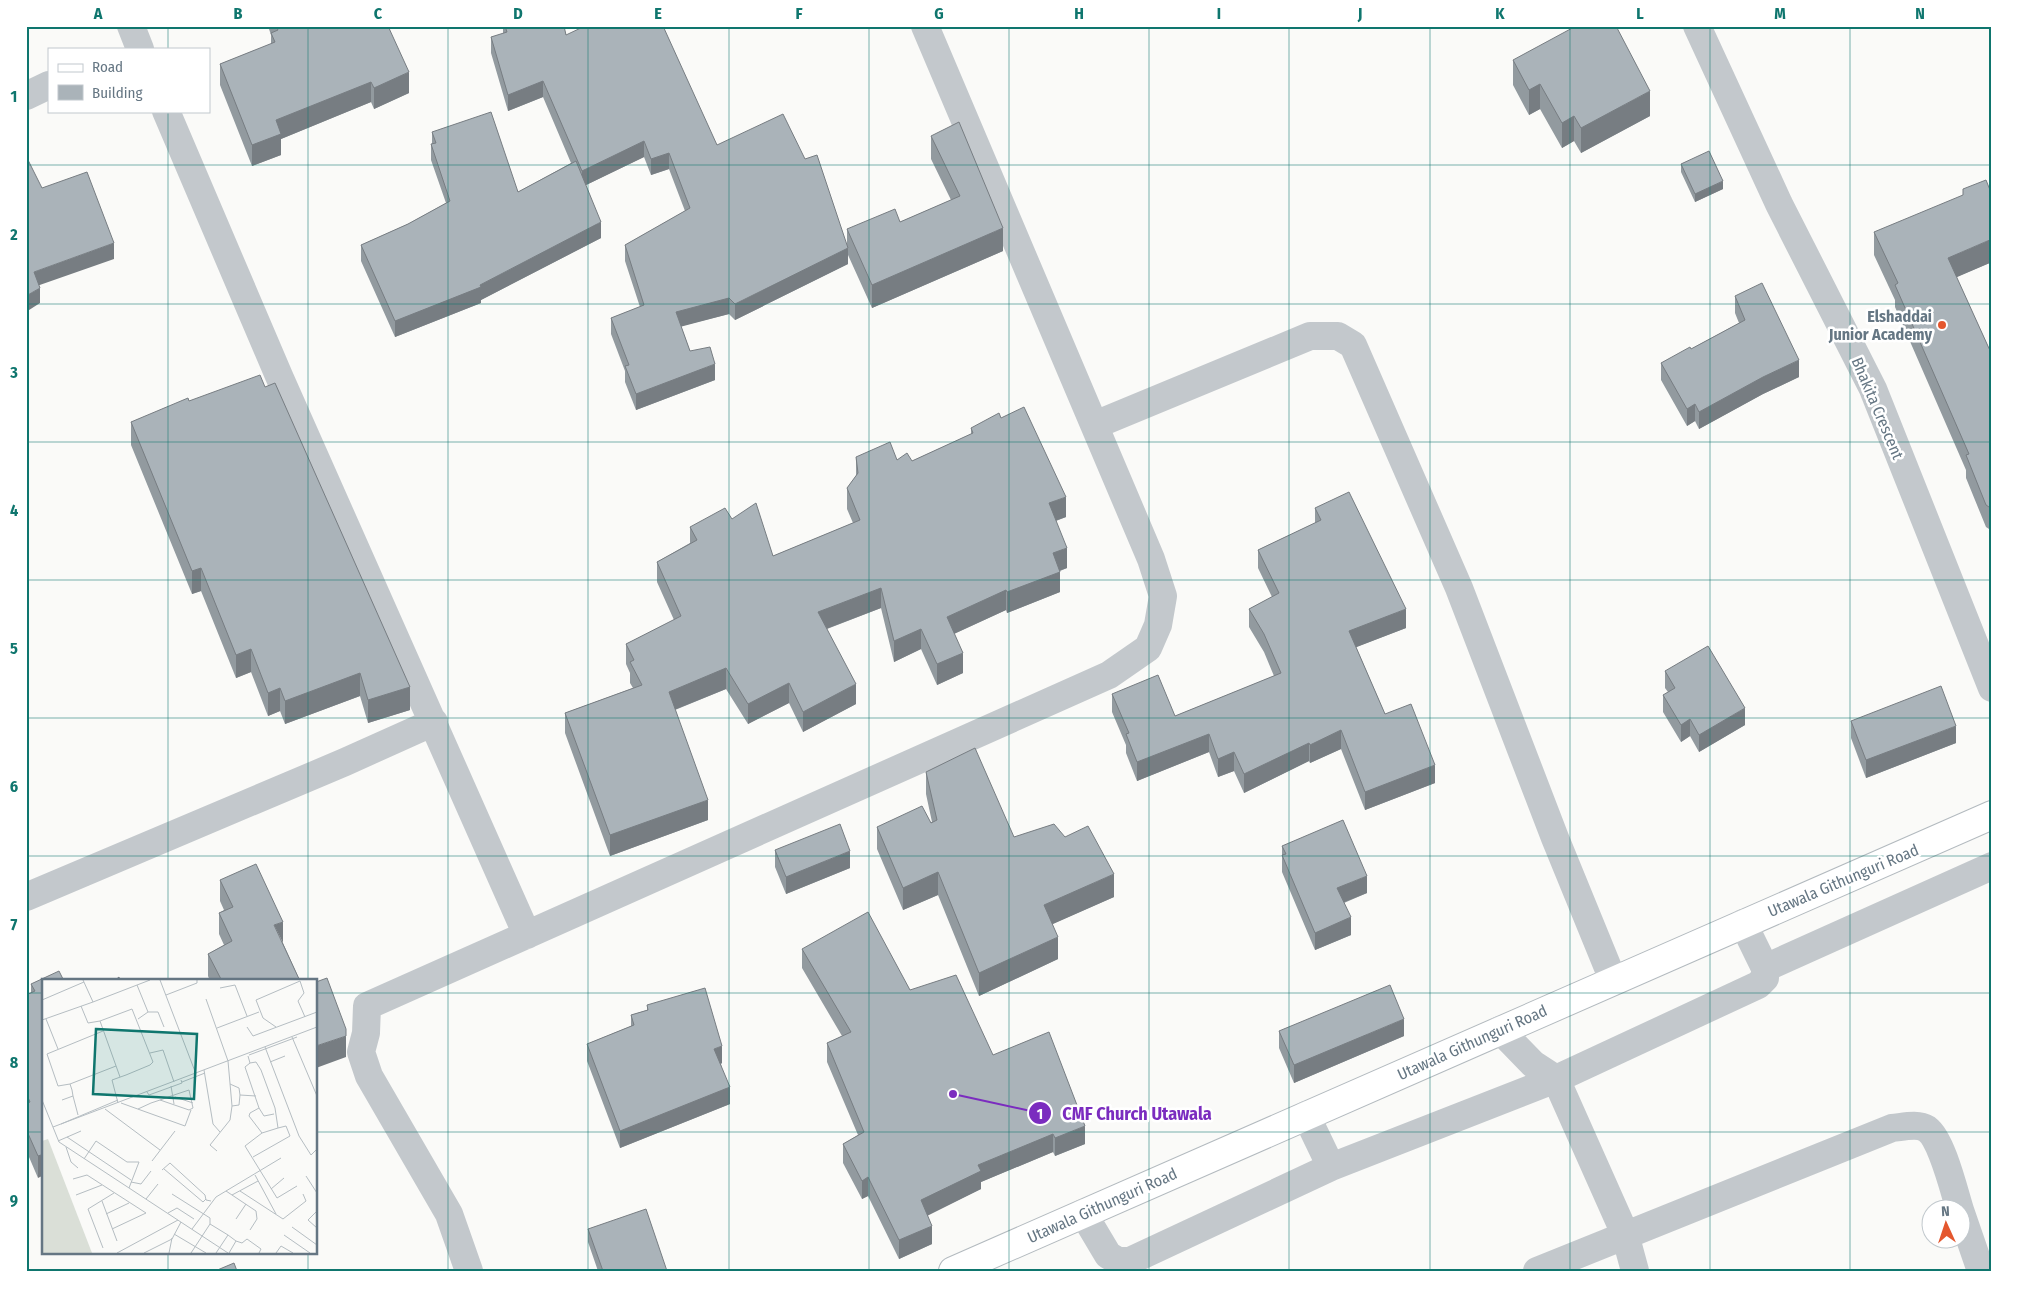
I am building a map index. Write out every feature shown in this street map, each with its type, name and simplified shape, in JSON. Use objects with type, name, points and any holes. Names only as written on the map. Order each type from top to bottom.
[{"type":"street","points":[[469,1271],[449,1214],[369,1076],[361,1052],[366,1033],[367,1006],[1109,675],[1148,648],[1158,625],[1163,596],[1151,559],[925,26]]},
{"type":"street","name":"Bhakita Crescent","points":[[1697,26],[1779,204],[1873,389],[1992,688]]},
{"type":"street","points":[[26,96],[48,85]]},
{"type":"street","points":[[166,112],[279,376],[528,934]]},
{"type":"street","points":[[1095,425],[1310,336],[1338,336],[1353,346],[1459,588],[1555,838],[1613,980]]},
{"type":"street","points":[[26,897],[345,762],[434,722]]},
{"type":"street","name":"Utawala Githunguri Road","points":[[953,1271],[1992,815]]},
{"type":"street","points":[[1765,968],[1992,866]]},
{"type":"street","points":[[1083,1213],[1108,1255],[1118,1261],[1130,1261],[1331,1168],[1556,1079],[1758,985],[1765,978],[1765,968],[1743,923]]},
{"type":"street","points":[[1500,1030],[1533,1064],[1556,1079],[1625,1234],[1635,1271]]},
{"type":"street","points":[[1306,1115],[1331,1168]]},
{"type":"street","points":[[1537,1271],[1892,1128],[1913,1126],[1927,1128],[1938,1142],[1957,1200]]},
{"type":"street","points":[[1970,1239],[1981,1271]]},
{"type":"building","points":[[276,26],[388,26],[409,72],[374,88],[371,82],[276,120],[281,134],[252,145],[220,64],[275,42],[271,33],[278,30]]},
{"type":"building","points":[[505,26],[564,26],[566,35],[585,26],[663,26],[717,145],[783,114],[805,159],[817,155],[848,248],[735,304],[729,298],[676,312],[690,351],[710,347],[715,364],[636,394],[625,366],[629,365],[611,318],[644,305],[625,245],[690,208],[669,153],[651,159],[644,141],[582,171],[543,81],[508,95],[491,37],[507,32]]},
{"type":"building","points":[[1576,26],[1616,26],[1650,91],[1581,128],[1574,116],[1562,123],[1540,84],[1529,90],[1513,60]]},
{"type":"building","points":[[491,112],[518,192],[576,161],[601,222],[480,285],[481,287],[395,321],[361,245],[408,224],[450,201],[431,144],[436,143],[432,132]]},
{"type":"building","points":[[959,122],[1003,228],[872,285],[847,229],[895,209],[900,222],[960,196],[931,136]]},
{"type":"building","points":[[1709,151],[1723,181],[1695,194],[1681,164]]},
{"type":"building","points":[[26,156],[42,188],[87,172],[114,243],[34,272],[40,288],[26,296]]},
{"type":"building","points":[[1986,180],[1992,195],[1992,239],[1948,258],[1992,355],[1992,509],[1986,505],[1966,455],[1969,454],[1895,285],[1898,283],[1874,232],[1963,195],[1963,189]]},
{"type":"building","points":[[1762,283],[1799,360],[1763,377],[1699,412],[1695,404],[1687,409],[1661,363],[1745,320],[1735,296]]},
{"type":"building","points":[[260,375],[265,387],[275,383],[410,687],[368,700],[360,673],[285,701],[280,688],[268,693],[251,649],[236,655],[201,568],[192,571],[131,422],[188,398],[189,401]]},
{"type":"building","points":[[1024,407],[1066,497],[1049,503],[1067,548],[1053,553],[1060,572],[1007,592],[1006,590],[947,617],[963,653],[937,664],[921,629],[894,641],[881,588],[818,612],[856,684],[803,712],[789,683],[748,704],[726,668],[669,692],[708,800],[610,835],[565,713],[642,685],[630,662],[634,660],[626,644],[681,616],[657,562],[697,540],[690,527],[725,508],[732,519],[756,503],[773,556],[860,520],[847,488],[858,473],[856,457],[890,442],[897,460],[907,453],[912,461],[973,433],[971,428],[999,413],[1001,418]]},
{"type":"building","points":[[1349,492],[1406,609],[1349,631],[1385,714],[1411,704],[1435,765],[1365,792],[1341,730],[1244,774],[1234,752],[1218,759],[1209,734],[1137,762],[1126,734],[1129,733],[1112,694],[1158,675],[1175,716],[1281,673],[1264,634],[1249,609],[1279,593],[1258,550],[1321,520],[1315,508]]},
{"type":"building","points":[[1708,646],[1745,708],[1699,735],[1690,719],[1681,725],[1663,695],[1675,688],[1665,671]]},
{"type":"building","points":[[1941,686],[1956,726],[1866,760],[1851,721]]},
{"type":"building","points":[[975,748],[1014,837],[1054,824],[1065,837],[1088,826],[1114,874],[1044,905],[1058,937],[979,973],[938,872],[903,888],[877,827],[922,806],[931,823],[937,820],[926,772]]},
{"type":"building","points":[[1343,820],[1367,876],[1337,888],[1351,917],[1315,933],[1282,855],[1286,854],[1282,846]]},
{"type":"building","points":[[840,824],[850,851],[786,877],[775,850]]},
{"type":"building","points":[[256,864],[283,922],[274,925],[299,979],[221,979],[208,954],[232,941],[219,913],[233,907],[220,880]]},
{"type":"building","points":[[868,912],[910,990],[956,975],[993,1055],[1049,1032],[1085,1126],[1055,1138],[1053,1134],[978,1165],[981,1171],[921,1200],[932,1226],[899,1240],[868,1177],[862,1181],[843,1144],[864,1132],[827,1043],[851,1032],[802,949]]},
{"type":"building","points":[[59,971],[63,979],[42,979],[42,1155],[38,1156],[26,1129],[26,1104],[30,1102],[26,1093],[26,995],[35,991],[31,984]]},
{"type":"building","points":[[327,978],[346,1029],[346,1036],[318,1045],[318,981]]},
{"type":"building","points":[[1390,985],[1404,1019],[1294,1065],[1279,1031]]},
{"type":"building","points":[[705,988],[722,1046],[714,1049],[730,1087],[620,1131],[587,1044],[634,1025],[631,1015],[648,1010],[647,1005]]},
{"type":"building","points":[[646,1209],[667,1271],[603,1271],[588,1229]]},
{"type":"building","points":[[234,1263],[237,1271],[215,1271]]},
{"type":"place","name":"Elshaddai Junior Academy","points":[[1942,325]]},
{"type":"place","name":"CMF Church Utawala","points":[[953,1094]]}]
